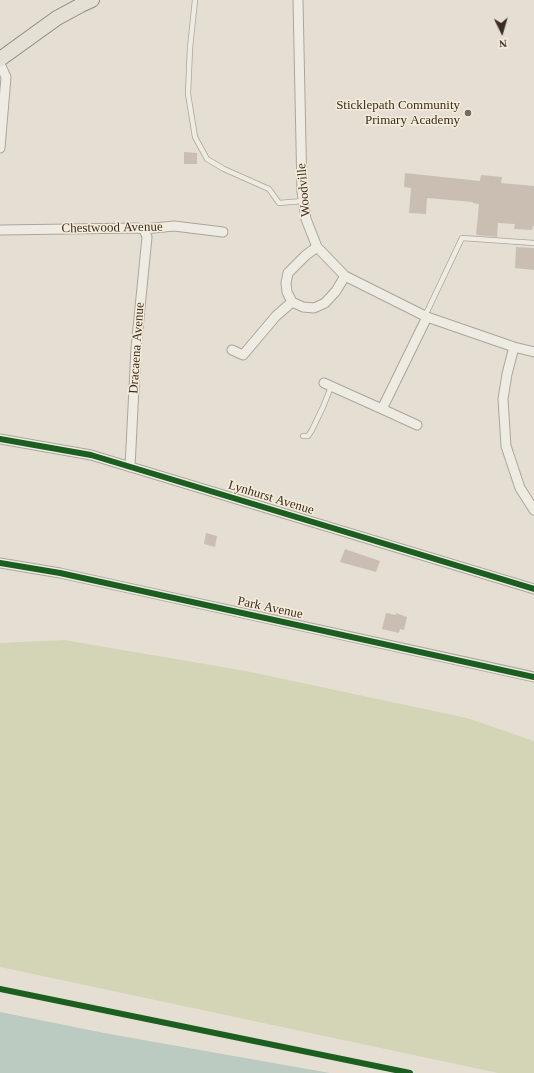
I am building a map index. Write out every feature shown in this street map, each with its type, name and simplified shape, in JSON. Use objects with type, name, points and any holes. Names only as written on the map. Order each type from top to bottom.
[{"type":"main road","points":[[0,59],[57,18],[92,0]]},
{"type":"street","name":"Woodville","points":[[298,0],[302,192],[306,219],[317,247],[345,276],[426,317],[514,347],[534,352]]},
{"type":"street","points":[[0,64],[6,78],[0,148]]},
{"type":"street","name":"Chestwood Avenue","points":[[0,231],[174,226],[223,232]]},
{"type":"street","name":"Dracaena Avenue","points":[[130,467],[136,348],[147,237],[144,228]]},
{"type":"street","points":[[317,247],[306,255],[288,273],[286,283],[287,292],[292,302],[304,307],[314,308],[325,303],[336,291],[345,276]]},
{"type":"street","points":[[232,350],[244,355],[276,316],[292,302]]},
{"type":"street","points":[[382,409],[426,317]]},
{"type":"street","points":[[514,347],[507,374],[503,399],[506,446],[520,488],[534,510]]},
{"type":"street","points":[[327,385],[417,425]]},
{"type":"street","name":"Lynhurst Avenue","points":[[0,439],[91,456],[534,589]]},
{"type":"street","name":"Park Avenue","points":[[0,562],[60,573],[534,677]]},
{"type":"lane","points":[[195,0],[190,48],[188,94],[195,137],[207,159],[224,169],[269,189],[279,203],[303,201]]},
{"type":"lane","points":[[426,317],[462,238],[534,243]]},
{"type":"lane","points":[[303,436],[308,436],[323,407],[327,385]]},
{"type":"green space","points":[[64,640],[246,671],[467,718],[534,741],[534,1073],[498,1073],[0,967],[0,643]]},
{"type":"shaded area","points":[[0,1012],[104,1033],[330,1073],[0,1073]]},
{"type":"building","points":[[184,152],[197,153],[197,164],[184,164]]},
{"type":"building","points":[[405,173],[480,181],[481,175],[502,177],[501,183],[534,186],[534,226],[532,230],[514,229],[515,224],[498,223],[497,237],[476,235],[479,204],[473,202],[427,198],[426,214],[409,213],[411,188],[404,187]]},
{"type":"building","points":[[516,247],[534,248],[534,270],[515,268]]},
{"type":"building","points":[[206,533],[217,536],[215,547],[204,544]]},
{"type":"building","points":[[345,549],[380,561],[376,572],[340,562]]},
{"type":"building","points":[[386,613],[396,615],[396,613],[407,617],[404,630],[400,629],[399,633],[382,629]]},
{"type":"cycle path","points":[[0,439],[91,455],[534,589]]},
{"type":"cycle path","points":[[0,563],[60,573],[534,677]]},
{"type":"cycle path","points":[[0,989],[410,1073]]},
{"type":"place","name":"Sticklepath Community Primary Academy","points":[[468,113]]}]
